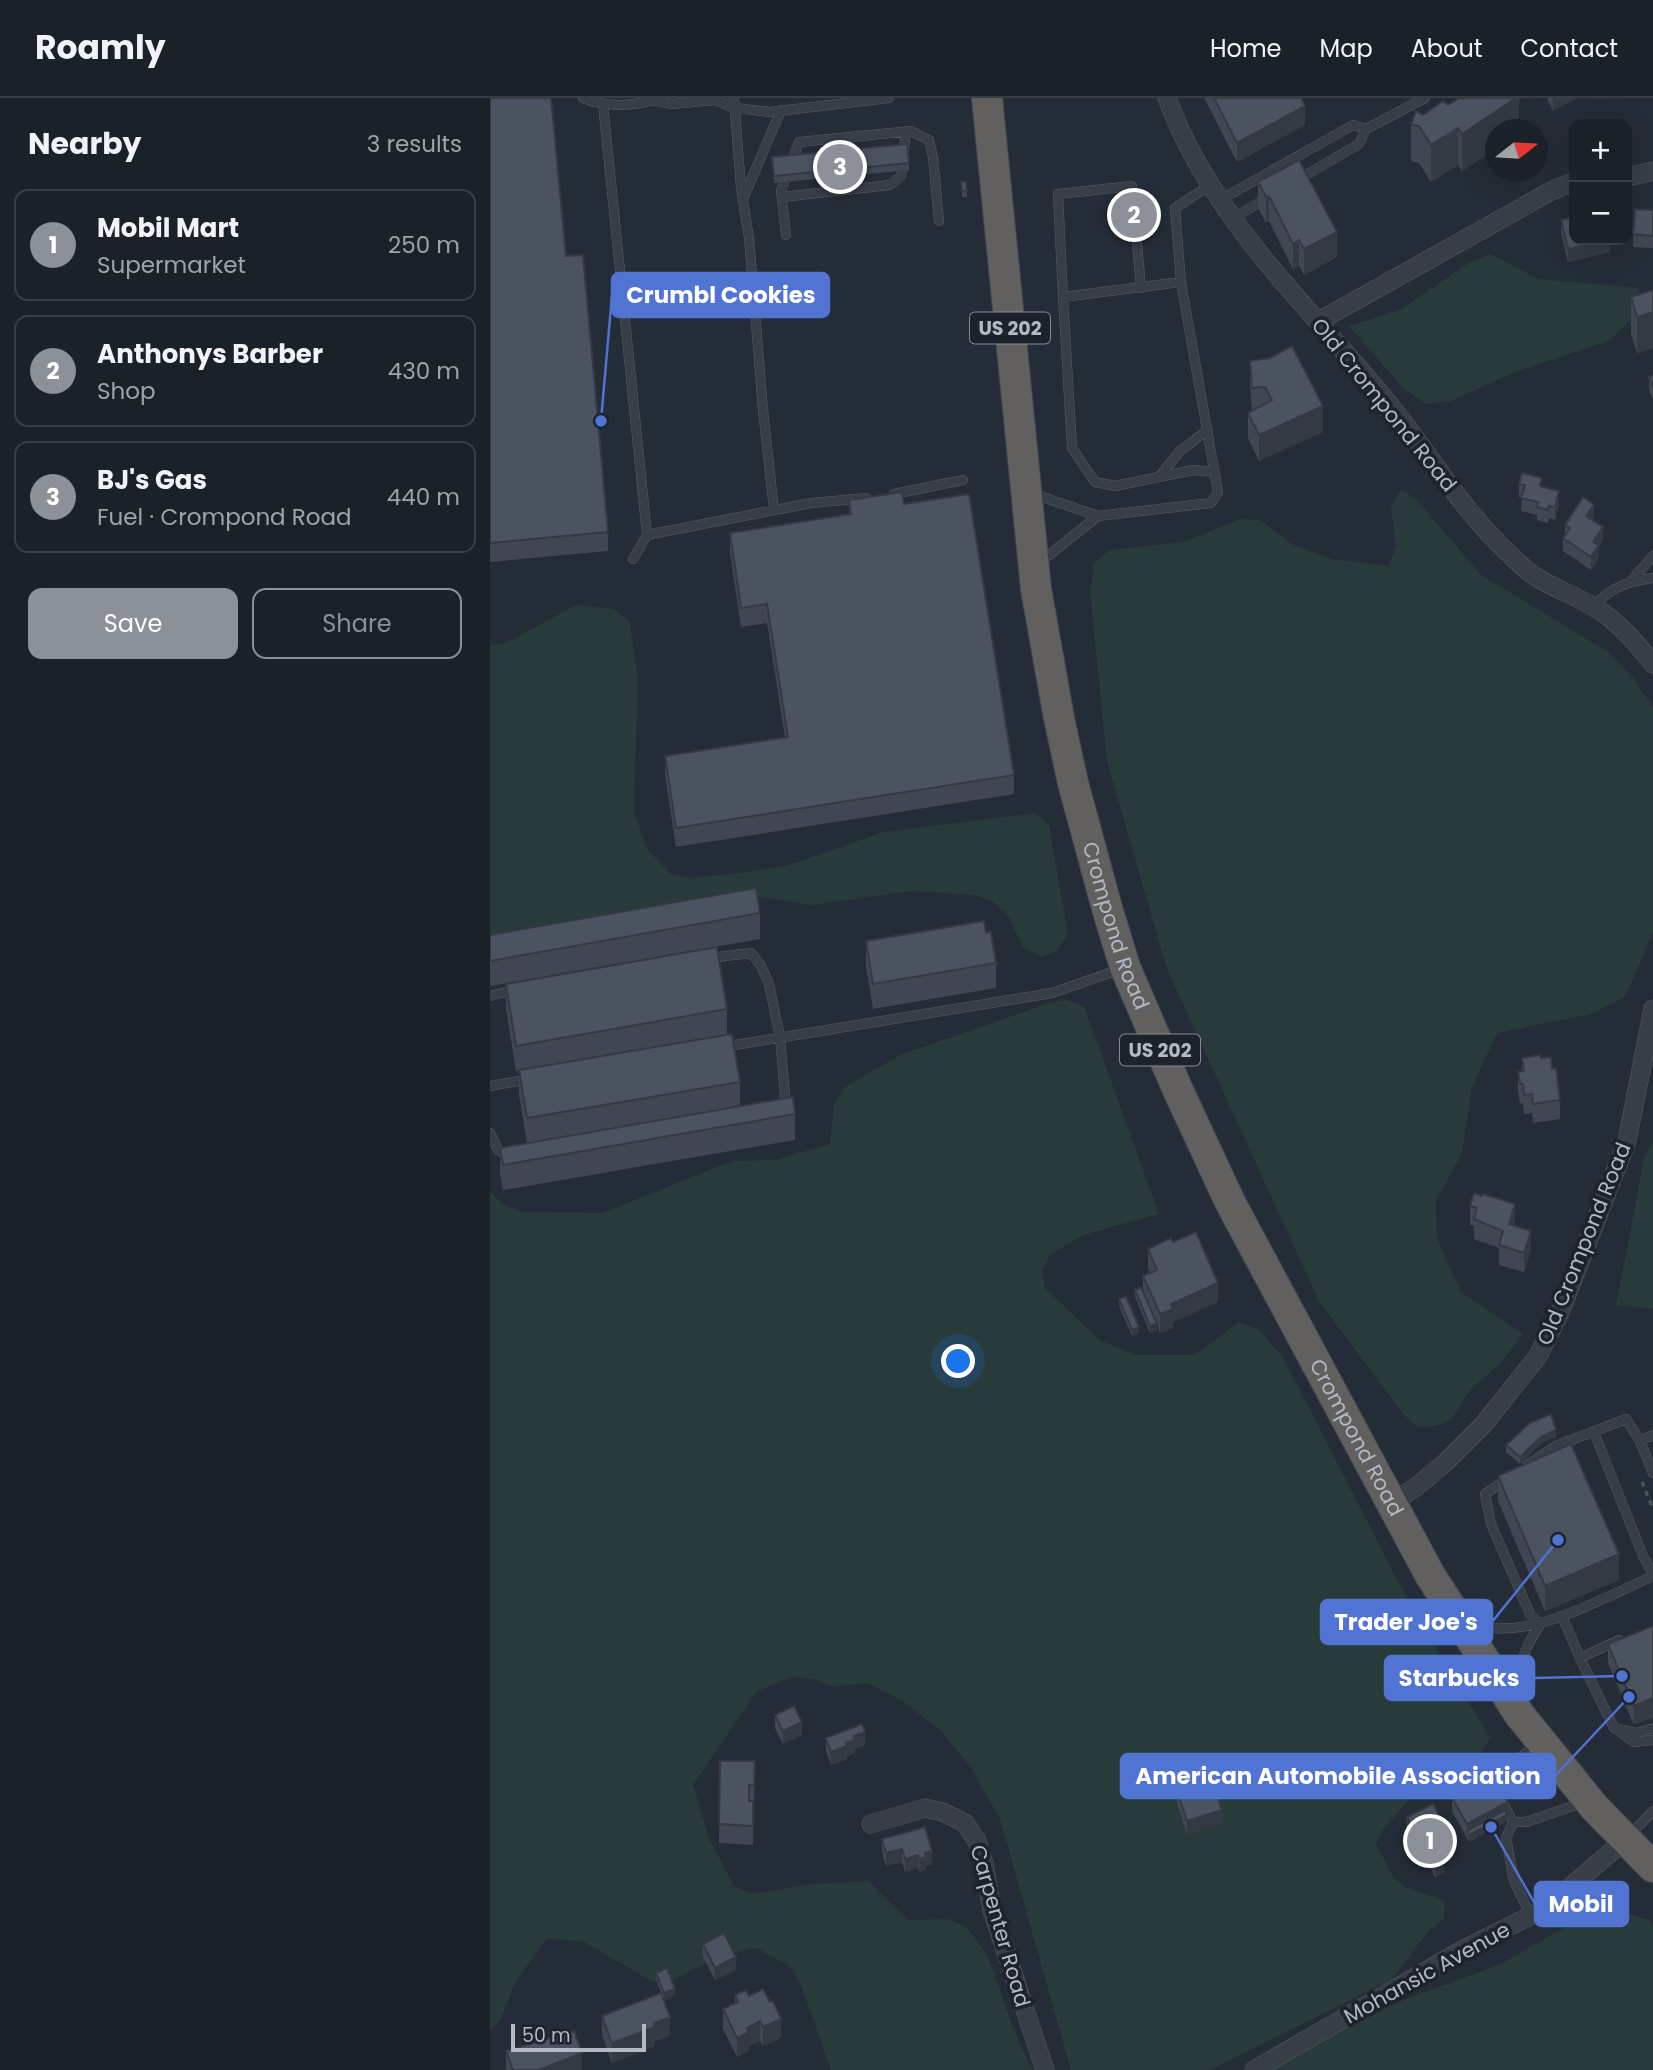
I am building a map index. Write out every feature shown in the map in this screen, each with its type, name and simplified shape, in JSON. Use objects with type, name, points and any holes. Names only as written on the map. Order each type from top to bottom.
[{"type":"highway","name":"Crompond Road","points":[[987,98],[1033,568],[1073,783],[1125,967],[1230,1202],[1430,1575],[1516,1709],[1540,1741],[1589,1801],[1653,1867]]},
{"type":"street","name":"Old Crompond Road","points":[[1167,98],[1190,151],[1232,219],[1268,267],[1391,407],[1446,483],[1485,530],[1534,576],[1594,607],[1626,631],[1653,664]]},
{"type":"street","points":[[1632,176],[1653,171]]},
{"type":"street","points":[[1318,321],[1572,182]]},
{"type":"street","name":"Old Crompond Road","points":[[1391,1503],[1447,1462],[1492,1415],[1538,1356],[1561,1310],[1627,1141],[1653,1009]]},
{"type":"street","name":"Carpenter Road","points":[[871,1824],[925,1808],[943,1812],[965,1822],[977,1841],[992,1910],[1045,2070]]},
{"type":"street","name":"Mohansic Avenue","points":[[1254,2070],[1464,1949],[1546,1908],[1625,1840]]},
{"type":"lane","points":[[583,98],[618,105],[656,99],[672,104],[715,100],[770,112],[889,98]]},
{"type":"lane","points":[[1295,182],[1360,144],[1366,129],[1425,98]]},
{"type":"lane","points":[[734,103],[774,510]]},
{"type":"lane","points":[[603,104],[647,535],[633,559]]},
{"type":"lane","points":[[743,199],[781,110]]},
{"type":"lane","points":[[1025,491],[1098,516],[1211,503],[1218,492],[1181,282],[1175,208],[1214,193],[1353,125],[1366,129]]},
{"type":"lane","points":[[786,235],[781,191],[799,142],[911,131],[929,140],[939,221]]},
{"type":"lane","points":[[782,197],[890,185],[901,176],[906,132]]},
{"type":"lane","points":[[1142,288],[1132,186],[1058,194],[1072,448],[1095,482],[1115,486],[1193,470],[1215,471]]},
{"type":"lane","points":[[1232,219],[1273,195]]},
{"type":"lane","points":[[1063,298],[1181,282]]},
{"type":"lane","points":[[1159,477],[1180,451],[1208,430]]},
{"type":"lane","points":[[883,496],[963,480]]},
{"type":"lane","points":[[647,535],[720,522],[750,513],[811,503],[871,498]]},
{"type":"lane","points":[[1033,568],[1098,516]]},
{"type":"lane","points":[[1632,581],[1653,556]]},
{"type":"lane","points":[[1594,607],[1604,594],[1632,581],[1653,578]]},
{"type":"lane","points":[[697,960],[751,953],[761,966],[769,984],[780,1037],[785,1096],[779,1110],[767,1116]]},
{"type":"lane","points":[[714,1048],[1052,992],[1125,967]]},
{"type":"lane","points":[[490,996],[527,988]]},
{"type":"lane","points":[[490,1086],[543,1077]]},
{"type":"lane","points":[[490,1133],[498,1150],[506,1156],[517,1156]]},
{"type":"lane","points":[[1540,1625],[1530,1614],[1491,1524],[1485,1494],[1556,1446],[1626,1419],[1640,1441],[1653,1474]]},
{"type":"lane","points":[[1459,1621],[1484,1628],[1540,1625],[1653,1575],[1594,1432]]},
{"type":"lane","points":[[1640,1441],[1653,1435]]},
{"type":"lane","points":[[1562,1616],[1614,1728],[1634,1742],[1645,1743],[1653,1740]]},
{"type":"lane","points":[[1516,1709],[1518,1672],[1529,1641],[1540,1625]]},
{"type":"lane","points":[[1580,1658],[1631,1635]]},
{"type":"lane","points":[[1609,1644],[1622,1649]]},
{"type":"lane","points":[[1614,1728],[1636,1733],[1653,1728]]},
{"type":"lane","points":[[1513,1822],[1495,1788],[1496,1776],[1540,1741]]},
{"type":"lane","points":[[1513,1822],[1526,1822],[1589,1801]]},
{"type":"lane","points":[[1625,1840],[1653,1811]]},
{"type":"lane","points":[[1513,1822],[1506,1838],[1514,1881],[1531,1916]]},
{"type":"shaded area","points":[[1491,254],[1538,279],[1639,288],[1636,313],[1611,340],[1517,371],[1451,401],[1426,404],[1404,389],[1349,326],[1400,310],[1467,264]]},
{"type":"shaded area","points":[[1401,489],[1418,501],[1480,574],[1608,652],[1633,678],[1653,708],[1653,932],[1633,980],[1624,997],[1592,1014],[1497,1033],[1472,1087],[1462,1153],[1436,1201],[1437,1239],[1461,1292],[1523,1334],[1501,1363],[1472,1388],[1451,1419],[1436,1426],[1417,1427],[1403,1414],[1319,1301],[1167,969],[1107,761],[1090,592],[1094,563],[1110,550],[1183,542],[1241,519],[1260,520],[1292,544],[1331,559],[1388,566],[1396,547],[1391,507]]},
{"type":"shaded area","points":[[576,605],[614,609],[629,621],[638,676],[634,811],[647,849],[671,874],[689,878],[748,872],[789,865],[883,832],[1035,813],[1049,825],[1068,934],[1057,951],[1041,957],[1023,947],[1007,914],[992,901],[973,895],[912,891],[812,905],[736,893],[490,942],[490,645],[506,643]]},
{"type":"shaded area","points":[[1067,1000],[1084,1006],[1159,1214],[1083,1235],[1050,1255],[1042,1270],[1045,1288],[1101,1341],[1136,1355],[1195,1355],[1239,1322],[1258,1329],[1283,1357],[1405,1595],[1490,1738],[1475,1764],[1409,1800],[1384,1828],[1376,1844],[1394,1878],[1409,1889],[1445,1901],[1444,1919],[1429,1930],[1392,1979],[1210,2070],[1071,2070],[1000,1819],[970,1766],[941,1731],[904,1702],[868,1683],[833,1687],[814,1679],[793,1677],[757,1691],[693,1785],[709,1838],[734,1886],[751,1894],[811,1884],[868,1881],[908,1920],[947,1919],[966,1926],[988,1957],[1014,2030],[1032,2070],[831,2070],[800,1982],[789,1966],[756,1948],[720,1956],[672,1980],[653,1982],[584,1942],[547,1938],[515,1983],[501,2019],[490,2030],[490,1192],[504,1205],[523,1212],[603,1213],[736,1161],[776,1160],[830,1144],[834,1105],[845,1087],[900,1055],[1049,1003]]},
{"type":"shaded area","points":[[1653,1143],[1653,1309],[1616,1305],[1645,1155]]},
{"type":"shaded area","points":[[1603,1905],[1650,1920],[1653,1925],[1653,2070],[1269,2070],[1374,2011],[1501,1964]]},
{"type":"building","points":[[490,98],[551,98],[566,256],[583,255],[608,532],[490,543]]},
{"type":"building","points":[[1214,98],[1301,98],[1305,106],[1237,143]]},
{"type":"building","points":[[1459,98],[1516,98],[1462,134],[1458,128],[1431,145],[1419,126],[1411,124],[1416,111],[1423,115],[1443,101],[1448,105]]},
{"type":"building","points":[[907,144],[909,163],[774,176],[772,157]]},
{"type":"building","points":[[1299,160],[1337,232],[1304,249],[1299,240],[1293,244],[1269,196],[1266,197],[1258,182]]},
{"type":"building","points":[[961,182],[966,182],[967,191],[962,191]]},
{"type":"building","points":[[1635,209],[1653,210],[1653,236],[1633,234]]},
{"type":"building","points":[[1569,218],[1569,245],[1586,245],[1568,249],[1561,220]]},
{"type":"building","points":[[1653,290],[1653,312],[1637,317],[1631,297]]},
{"type":"building","points":[[1292,346],[1323,406],[1259,435],[1248,413],[1272,400],[1265,387],[1252,388],[1250,361],[1270,358]]},
{"type":"building","points":[[1522,473],[1542,478],[1540,486],[1559,491],[1555,507],[1549,506],[1548,510],[1537,507],[1538,502],[1521,498],[1525,485],[1519,484]]},
{"type":"building","points":[[902,492],[904,504],[969,494],[1014,775],[676,828],[665,756],[788,737],[767,604],[741,608],[730,533],[851,514],[849,500]]},
{"type":"building","points":[[1583,497],[1594,505],[1586,516],[1603,527],[1593,542],[1599,545],[1591,557],[1563,538],[1570,528],[1565,525]]},
{"type":"building","points":[[756,888],[760,913],[490,961],[490,935]]},
{"type":"building","points":[[984,921],[986,933],[991,932],[996,963],[873,984],[866,941]]},
{"type":"building","points":[[717,947],[727,1009],[516,1046],[506,984]]},
{"type":"building","points":[[732,1034],[740,1082],[527,1118],[519,1070]]},
{"type":"building","points":[[1540,1055],[1541,1058],[1551,1057],[1552,1069],[1556,1068],[1560,1100],[1533,1104],[1532,1094],[1524,1095],[1518,1072],[1524,1071],[1522,1058]]},
{"type":"building","points":[[793,1097],[795,1114],[503,1165],[500,1148]]},
{"type":"building","points":[[1474,1193],[1515,1204],[1509,1224],[1531,1231],[1524,1253],[1499,1245],[1503,1231],[1474,1219],[1477,1208],[1470,1206]]},
{"type":"building","points":[[1196,1232],[1218,1283],[1171,1304],[1173,1309],[1160,1314],[1143,1276],[1157,1270],[1148,1249],[1171,1238],[1173,1242]]},
{"type":"building","points":[[1141,1287],[1157,1324],[1150,1326],[1135,1290]]},
{"type":"building","points":[[1126,1296],[1139,1327],[1132,1330],[1119,1299]]},
{"type":"building","points":[[1551,1414],[1556,1430],[1541,1437],[1520,1457],[1506,1445],[1530,1423]]},
{"type":"building","points":[[1571,1444],[1619,1554],[1545,1586],[1498,1476]]},
{"type":"building","points":[[1653,1626],[1653,1698],[1634,1706],[1608,1644]]},
{"type":"building","points":[[794,1706],[802,1722],[783,1731],[775,1715]]},
{"type":"building","points":[[862,1724],[865,1732],[854,1736],[855,1740],[846,1743],[847,1746],[831,1752],[826,1738]]},
{"type":"building","points":[[720,1761],[755,1761],[754,1785],[749,1785],[749,1801],[753,1801],[753,1826],[719,1824]]},
{"type":"building","points":[[1493,1776],[1508,1802],[1467,1824],[1452,1798]]},
{"type":"building","points":[[1212,1779],[1222,1810],[1187,1821],[1177,1790]]},
{"type":"building","points":[[1433,1804],[1452,1839],[1437,1847],[1444,1859],[1435,1864],[1429,1852],[1426,1853],[1407,1817]]},
{"type":"building","points":[[1505,1810],[1507,1815],[1469,1835],[1467,1831]]},
{"type":"building","points":[[925,1827],[932,1851],[925,1853],[926,1857],[919,1859],[918,1855],[905,1859],[902,1849],[886,1853],[882,1839]]},
{"type":"building","points":[[724,1933],[736,1957],[715,1968],[703,1944]]},
{"type":"building","points":[[667,1968],[675,1989],[664,1993],[656,1973]]},
{"type":"building","points":[[763,1989],[770,2002],[773,2001],[781,2019],[763,2027],[760,2021],[747,2028],[749,2032],[737,2038],[723,2009],[738,2002],[735,1995],[746,1990],[749,1996]]},
{"type":"building","points":[[661,1993],[670,2017],[654,2023],[655,2027],[612,2043],[602,2016]]},
{"type":"building","points":[[574,2031],[582,2053],[539,2070],[513,2070],[506,2051]]},
{"type":"place","name":"BJ's Gas","points":[[840,167]]},
{"type":"place","name":"Anthonys Barber","points":[[1134,215]]},
{"type":"place","name":"Crumbl Cookies","points":[[601,421]]},
{"type":"place","name":"Trader Joe's","points":[[1558,1540]]},
{"type":"place","name":"Starbucks","points":[[1622,1676]]},
{"type":"place","name":"American Automobile Association","points":[[1629,1697]]},
{"type":"place","name":"Mobil","points":[[1491,1827]]},
{"type":"place","name":"Mobil Mart","points":[[1430,1841]]}]
